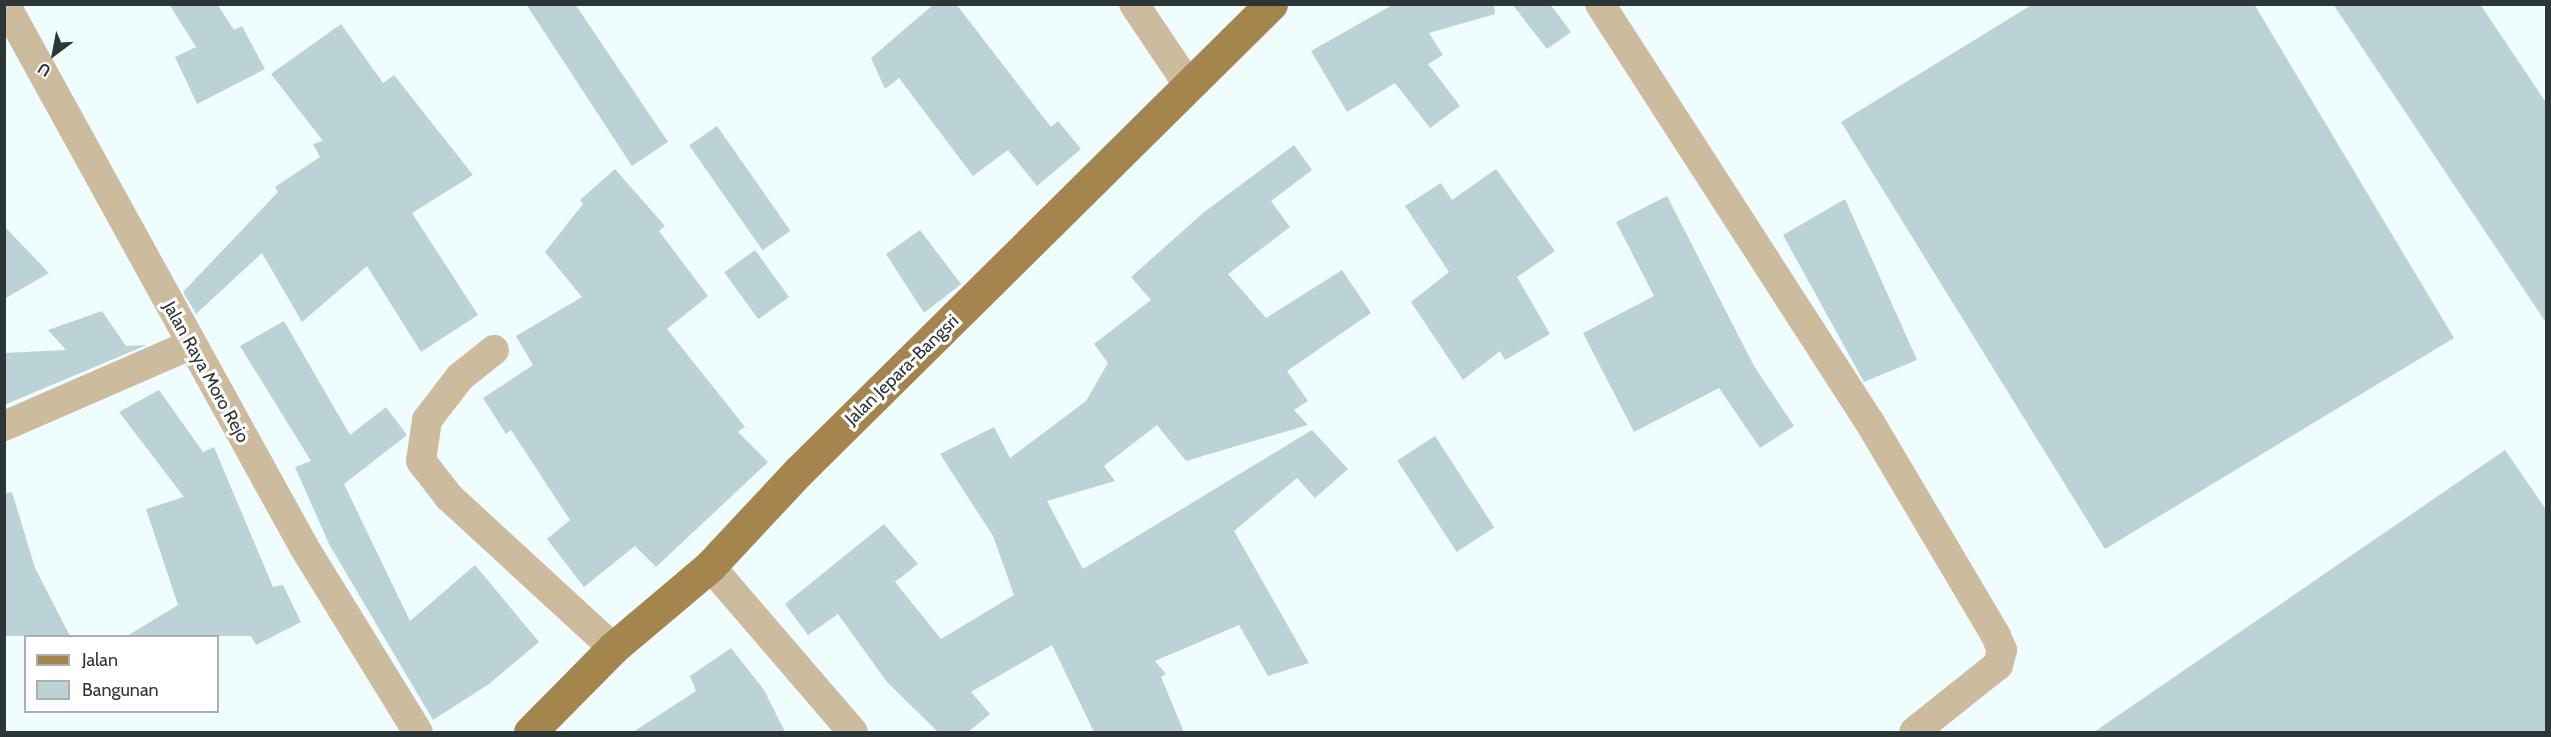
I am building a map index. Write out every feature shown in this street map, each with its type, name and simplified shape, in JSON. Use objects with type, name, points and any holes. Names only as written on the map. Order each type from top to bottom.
[{"type":"main road","name":"Jalan Jepara-Bangsri","points":[[530,732],[613,648],[710,566],[1271,4]]},
{"type":"street","name":"Jalan Raya Moro Rejo","points":[[5,4],[190,345],[418,732]]},
{"type":"street","points":[[1134,4],[1189,86]]},
{"type":"street","points":[[1600,4],[1869,421],[1996,636],[2002,650],[1998,666],[1914,732]]},
{"type":"street","points":[[4,426],[190,345]]},
{"type":"street","points":[[494,351],[460,377],[438,403],[427,420],[420,461],[449,497],[613,648]]},
{"type":"street","points":[[710,566],[853,732]]},
{"type":"building","points":[[169,4],[217,4],[234,30],[242,26],[265,69],[197,104],[175,57],[196,47]]},
{"type":"building","points":[[526,4],[575,4],[668,142],[632,166]]},
{"type":"building","points":[[934,4],[956,4],[1051,127],[1058,121],[1081,149],[1037,186],[1008,150],[973,176],[899,78],[885,89],[871,58]]},
{"type":"building","points":[[1394,4],[1494,4],[1495,14],[1429,33],[1443,55],[1428,64],[1460,106],[1430,128],[1395,83],[1347,112],[1311,51]]},
{"type":"building","points":[[1512,4],[1550,4],[1571,32],[1547,49]]},
{"type":"building","points":[[2033,4],[2254,4],[2454,338],[2105,549],[1841,122]]},
{"type":"building","points":[[2333,4],[2480,4],[2547,104],[2547,324]]},
{"type":"building","points":[[341,24],[383,83],[394,75],[473,175],[412,213],[478,315],[421,352],[367,266],[302,322],[262,253],[196,314],[183,292],[278,192],[275,187],[320,157],[313,144],[323,141],[271,74]]},
{"type":"building","points":[[717,126],[790,231],[763,250],[689,146]]},
{"type":"building","points":[[1294,145],[1312,170],[1271,201],[1290,227],[1228,274],[1266,318],[1342,270],[1371,313],[1287,371],[1308,401],[1294,410],[1308,425],[1186,461],[1157,425],[1104,466],[1115,481],[1047,501],[1083,569],[1312,430],[1348,469],[1315,498],[1297,478],[1234,531],[1309,663],[1268,676],[1239,625],[1155,661],[1166,674],[1161,677],[1184,732],[1094,732],[1052,645],[971,692],[990,714],[968,732],[938,732],[887,682],[838,614],[808,635],[785,604],[884,524],[918,564],[895,582],[941,639],[1014,595],[993,536],[940,454],[994,427],[1010,458],[1086,401],[1108,363],[1094,344],[1151,300],[1131,277],[1203,213]]},
{"type":"building","points":[[615,169],[665,226],[659,231],[708,296],[667,329],[745,427],[738,432],[768,462],[656,567],[635,546],[584,587],[547,539],[570,520],[511,430],[506,434],[483,398],[533,365],[516,336],[582,297],[545,252],[583,204],[580,200]]},
{"type":"building","points":[[1496,169],[1555,251],[1517,277],[1550,334],[1505,360],[1500,351],[1463,380],[1411,302],[1449,272],[1405,206],[1441,183],[1452,200]]},
{"type":"building","points":[[1667,196],[1754,366],[1794,426],[1760,448],[1719,388],[1634,432],[1583,333],[1654,296],[1616,222]]},
{"type":"building","points":[[1845,199],[1917,360],[1864,382],[1783,235]]},
{"type":"building","points":[[4,226],[49,273],[4,299]]},
{"type":"building","points":[[920,230],[961,284],[924,313],[886,254]]},
{"type":"building","points":[[755,250],[789,297],[758,319],[724,272]]},
{"type":"building","points":[[102,311],[126,346],[147,345],[4,405],[4,353],[66,350],[48,330]]},
{"type":"building","points":[[284,321],[350,435],[386,407],[407,435],[344,484],[410,621],[475,565],[539,642],[489,684],[433,720],[329,544],[295,467],[311,461],[240,346]]},
{"type":"building","points":[[159,390],[203,452],[214,447],[273,587],[283,585],[301,622],[256,645],[251,636],[129,635],[178,605],[146,509],[184,497],[119,412]]},
{"type":"building","points":[[1435,436],[1494,527],[1457,552],[1397,461]]},
{"type":"building","points":[[2505,450],[2547,511],[2547,732],[2094,732]]},
{"type":"building","points":[[12,492],[35,568],[69,635],[4,636],[4,493]]},
{"type":"building","points":[[731,648],[764,690],[785,732],[633,732],[696,691],[690,676]]}]
